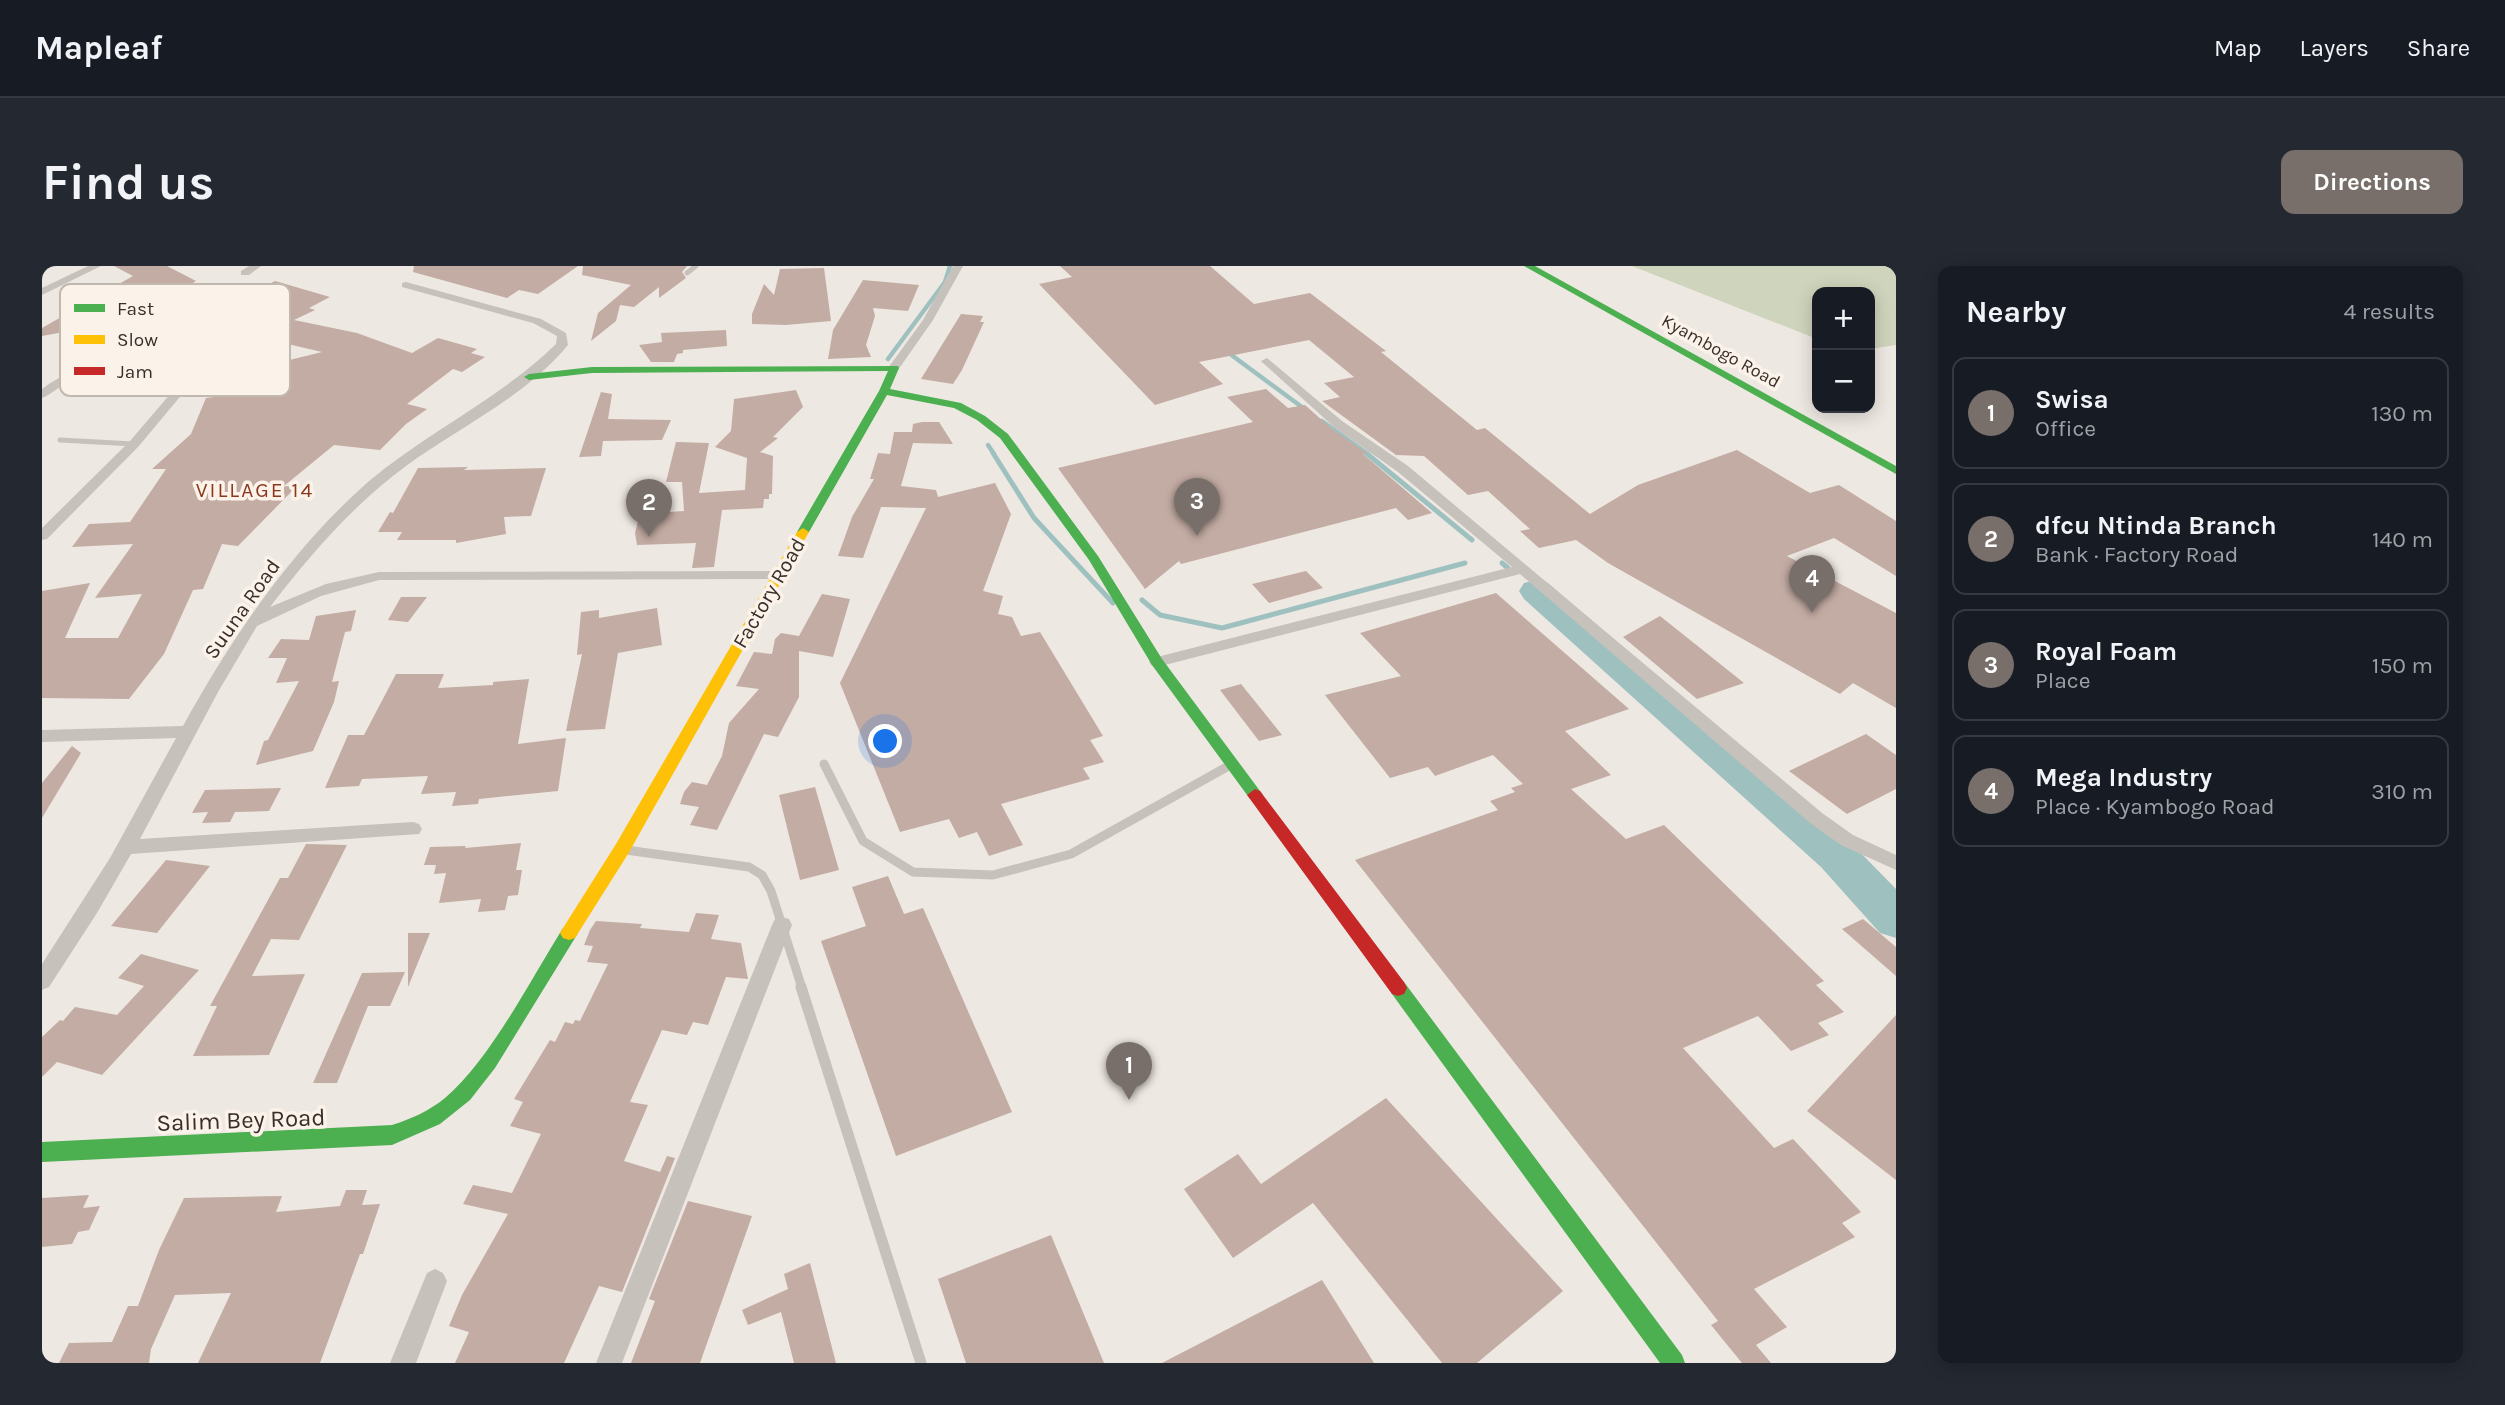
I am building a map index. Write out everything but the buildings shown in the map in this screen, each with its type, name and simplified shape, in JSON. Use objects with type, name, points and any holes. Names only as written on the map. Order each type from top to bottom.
[{"type":"street","points":[[42,292],[96,266]]},
{"type":"street","points":[[245,272],[256,266]]},
{"type":"street","points":[[529,377],[592,370],[894,368],[928,320],[958,266]]},
{"type":"street","name":"Kyambogo Road","points":[[1528,266],[1896,471]]},
{"type":"street","name":"Suuna Road","points":[[42,981],[98,896],[188,732],[250,627],[280,584],[351,505],[379,480],[411,454],[540,370],[562,345],[563,339],[558,331],[537,321],[406,285]]},
{"type":"street","points":[[1267,361],[1338,424],[1403,469],[1816,818],[1847,840],[1896,863]]},
{"type":"street","name":"Factory Road","points":[[438,1118],[476,1082],[622,849],[884,391],[894,368]]},
{"type":"street","points":[[42,394],[60,383]]},
{"type":"street","points":[[884,391],[957,405],[981,418],[1004,436],[1094,559],[1157,662],[1674,1363]]},
{"type":"street","points":[[42,536],[134,444],[175,396]]},
{"type":"street","points":[[1157,662],[1523,569]]},
{"type":"street","points":[[250,627],[283,606],[315,591],[379,576],[779,575]]},
{"type":"street","points":[[42,736],[188,732]]},
{"type":"street","points":[[124,847],[413,828]]},
{"type":"street","points":[[609,1363],[782,925]]},
{"type":"street","name":"Salim Bey Road","points":[[42,1152],[392,1135],[438,1118]]},
{"type":"street","points":[[403,1363],[435,1281]]},
{"type":"lane","points":[[687,274],[696,266]]},
{"type":"lane","points":[[60,440],[134,444]]},
{"type":"lane","points":[[824,764],[863,841],[913,872],[993,875],[1071,854],[1232,764]]},
{"type":"lane","points":[[622,849],[749,867],[762,875],[771,891],[921,1363]]},
{"type":"green space","points":[[1632,266],[1896,266],[1896,345],[1875,348],[1875,287],[1812,287],[1812,337]]},
{"type":"waterway","points":[[888,359],[945,282],[950,266]]},
{"type":"waterway","points":[[1226,351],[1306,410]]},
{"type":"waterway","points":[[1322,421],[1368,454]]},
{"type":"waterway","points":[[988,445],[994,454]]},
{"type":"waterway","points":[[993,453],[1034,518],[1113,603]]},
{"type":"waterway","points":[[1366,453],[1472,540]]},
{"type":"waterway","points":[[1142,600],[1160,615],[1222,628],[1465,563]]},
{"type":"waterway","points":[[1502,563],[1508,568]]},
{"type":"waterway","points":[[1536,591],[1836,855],[1896,919]]},
{"type":"traffic: fast","points":[[1528,266],[1896,471]]},
{"type":"traffic: fast","points":[[529,377],[592,370],[894,368],[884,391],[803,532]]},
{"type":"traffic: fast","points":[[884,391],[957,405],[981,418],[1004,436],[1094,559],[1157,662],[1255,795]]},
{"type":"traffic: fast","points":[[42,1152],[392,1135],[414,1127],[450,1106],[476,1079],[569,933]]},
{"type":"traffic: fast","points":[[1398,988],[1674,1363]]},
{"type":"traffic: slow","points":[[569,933],[622,849],[803,532]]},
{"type":"traffic: jam","points":[[1255,795],[1398,988]]},
{"type":"place","name":"Royal Foam","points":[[1197,536]]},
{"type":"place","name":"dfcu Ntinda Branch","points":[[649,537]]},
{"type":"place","name":"Mega Industry","points":[[1812,613]]},
{"type":"place","name":"Swisa","points":[[1129,1100]]},
{"type":"district","name":"VILLAGE 14","points":[[255,490]]}]
